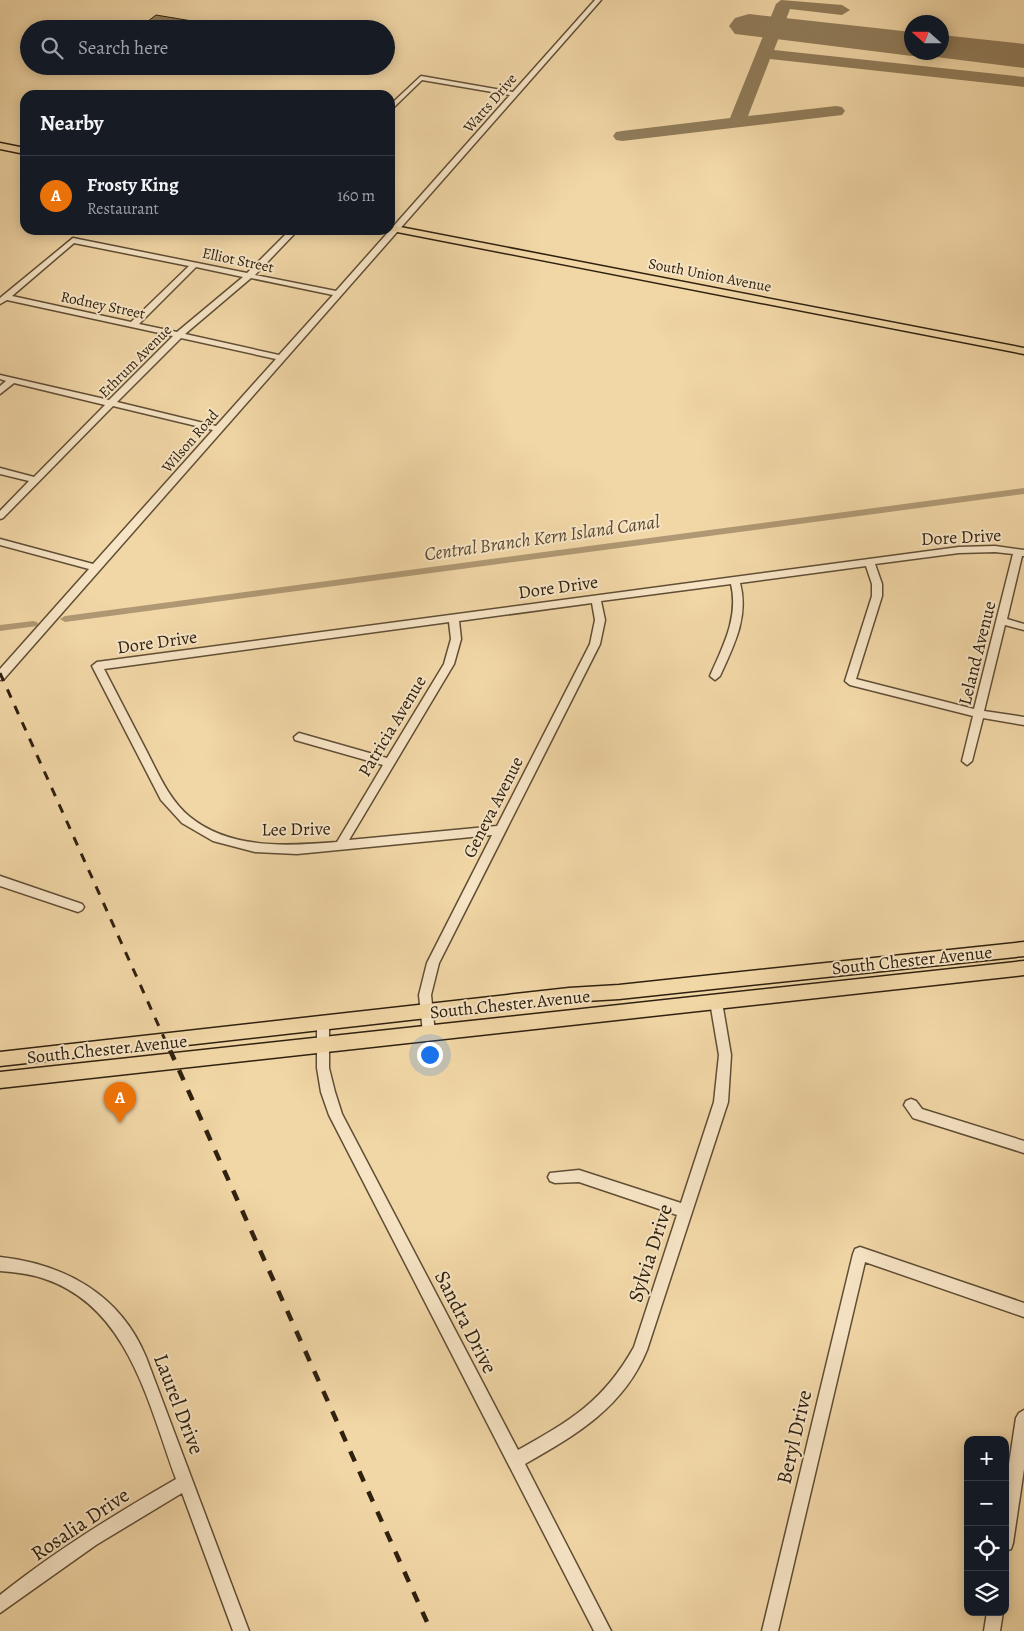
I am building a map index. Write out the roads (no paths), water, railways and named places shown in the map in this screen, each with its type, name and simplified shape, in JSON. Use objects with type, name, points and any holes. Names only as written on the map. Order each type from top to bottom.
[{"type":"main road","points":[[0,146],[20,152]]},
{"type":"main road","points":[[0,152],[20,154]]},
{"type":"main road","name":"South Union Avenue","points":[[395,226],[1024,343]]},
{"type":"main road","name":"South Union Avenue","points":[[606,266],[749,298],[1024,351]]},
{"type":"main road","points":[[749,298],[758,295],[811,306],[820,304]]},
{"type":"main road","points":[[846,316],[866,316],[915,325],[928,325]]},
{"type":"main road","name":"South Chester Avenue","points":[[0,1059],[426,1013],[570,995],[619,992],[1024,949]]},
{"type":"main road","name":"South Chester Avenue","points":[[0,1080],[1024,968]]},
{"type":"street","name":"Watts Drive","points":[[395,225],[598,0]]},
{"type":"street","points":[[395,104],[421,78],[515,94]]},
{"type":"street","name":"Ethrum Avenue","points":[[0,516],[178,335],[249,276],[289,235]]},
{"type":"street","name":"Wilson Road","points":[[0,676],[282,358],[387,235]]},
{"type":"street","name":"Elliot Street","points":[[3,300],[73,240],[338,294]]},
{"type":"street","points":[[133,325],[194,265]]},
{"type":"street","name":"Rodney Street","points":[[3,300],[133,325],[282,358]]},
{"type":"street","points":[[0,378],[219,429]]},
{"type":"street","points":[[0,391],[12,380]]},
{"type":"street","points":[[0,471],[36,480]]},
{"type":"street","points":[[0,542],[96,568]]},
{"type":"street","name":"Dore Drive","points":[[97,666],[959,550],[1021,552]]},
{"type":"street","name":"Leland Avenue","points":[[967,762],[1001,622],[1021,552]]},
{"type":"street","points":[[869,562],[877,584],[877,596],[850,681],[979,714],[1024,721]]},
{"type":"street","points":[[715,676],[740,616],[739,592],[735,580]]},
{"type":"street","name":"Geneva Avenue","points":[[428,1033],[425,995],[433,963],[595,644],[600,620],[596,599]]},
{"type":"street","name":"Patricia Avenue","points":[[340,846],[449,664],[456,639],[454,618]]},
{"type":"street","points":[[1001,622],[1024,627]]},
{"type":"street","name":"Lee Drive","points":[[97,666],[165,797],[186,820],[217,838],[255,848],[297,850],[500,830]]},
{"type":"street","points":[[299,737],[390,763]]},
{"type":"street","points":[[0,881],[78,907]]},
{"type":"street","name":"Sylvia Drive","points":[[514,1461],[579,1424],[598,1410],[621,1384],[640,1350],[716,1118],[725,1078],[725,1055],[716,1002]]},
{"type":"street","name":"Sandra Drive","points":[[323,1024],[323,1068],[328,1092],[336,1115],[602,1631]]},
{"type":"street","points":[[911,1105],[918,1114],[1024,1147]]},
{"type":"street","points":[[555,1177],[579,1176],[686,1211]]},
{"type":"street","name":"Beryl Drive","points":[[770,1631],[860,1254],[1024,1310]]},
{"type":"street","name":"Laurel Drive","points":[[0,1264],[38,1270],[58,1277],[95,1298],[112,1315],[127,1335],[139,1357],[242,1631]]},
{"type":"street","points":[[1008,1526],[1024,1418]]},
{"type":"street","name":"Rosalia Drive","points":[[1,1602],[78,1548],[137,1510],[186,1482]]},
{"type":"street","points":[[992,1631],[994,1616]]},
{"type":"waterway","name":"Central Branch Kern Island Canal","points":[[65,619],[1024,491]]},
{"type":"waterway","name":"Central Branch Kern Island Canal","points":[[0,628],[33,624]]},
{"type":"railway","points":[[0,673],[170,1051]]},
{"type":"railway","points":[[170,1050],[431,1631]]},
{"type":"place","name":"Frosty King","points":[[120,1123]]}]
